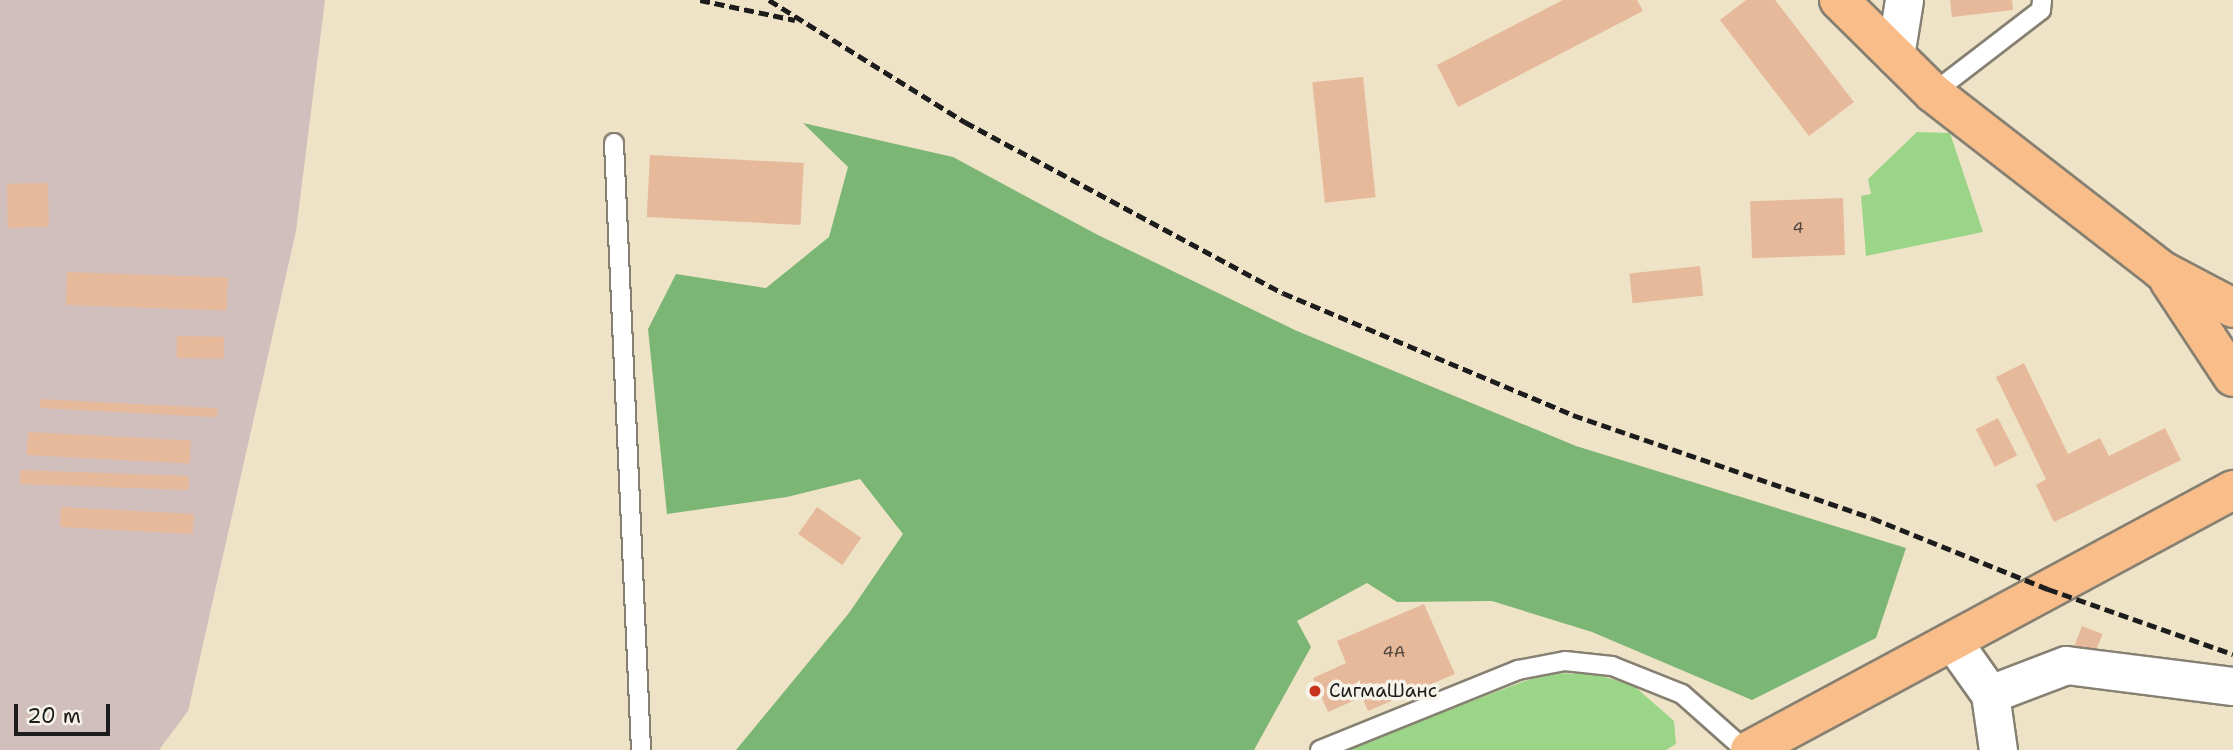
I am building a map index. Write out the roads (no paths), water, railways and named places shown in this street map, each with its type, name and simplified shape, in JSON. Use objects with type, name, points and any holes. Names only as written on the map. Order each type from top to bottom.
[{"type":"main road","points":[[1839,0],[1933,93],[2215,312],[2233,354]]},
{"type":"main road","points":[[2215,312],[2233,377]]},
{"type":"main road","points":[[1750,750],[1953,642],[2226,489]]},
{"type":"street","points":[[1895,56],[1905,0]]},
{"type":"street","points":[[1953,642],[1990,694],[1998,750]]},
{"type":"street","points":[[1990,694],[2066,665],[2233,686]]},
{"type":"lane","points":[[1933,93],[2041,10],[2042,0]]},
{"type":"lane","points":[[614,144],[641,750]]},
{"type":"lane","points":[[1320,750],[1518,670],[1565,661],[1612,666],[1682,694],[1745,750]]},
{"type":"railway","points":[[700,0],[795,20]]},
{"type":"railway","points":[[769,0],[965,122],[1283,293],[1573,415],[1872,518],[2048,589],[2233,654]]},
{"type":"place","name":"СигмаШанс","points":[[1315,691]]}]
